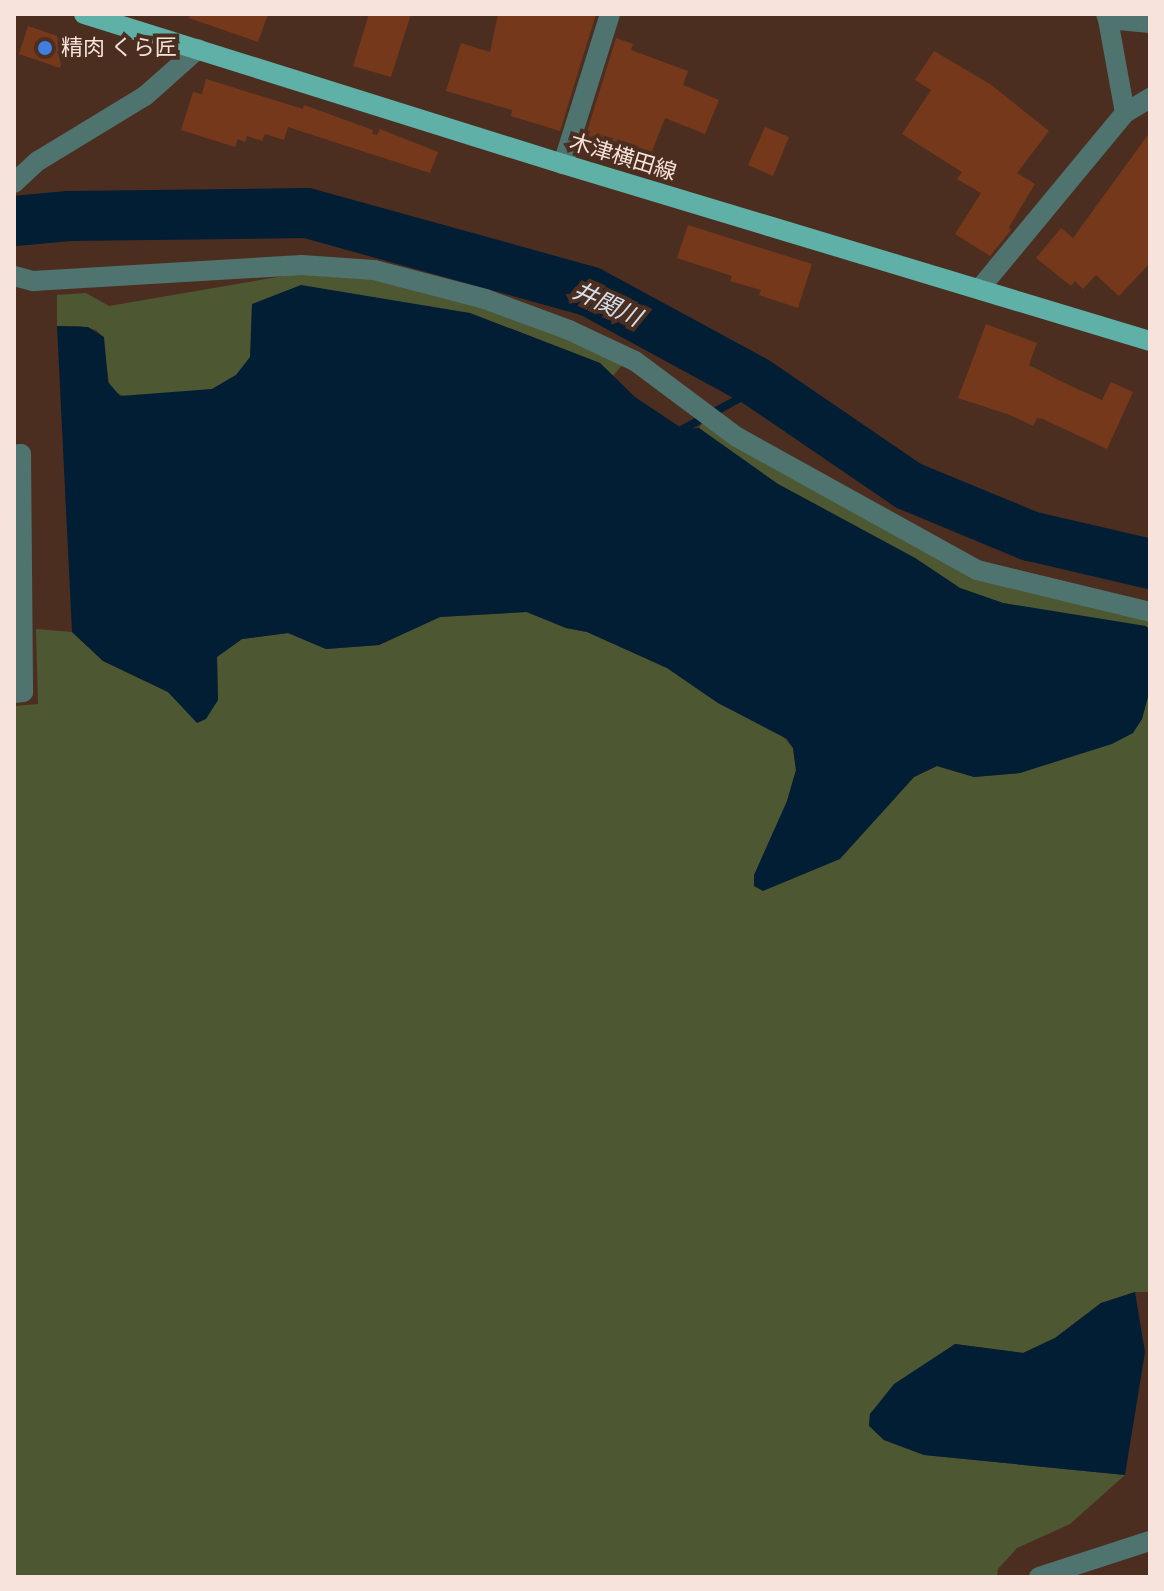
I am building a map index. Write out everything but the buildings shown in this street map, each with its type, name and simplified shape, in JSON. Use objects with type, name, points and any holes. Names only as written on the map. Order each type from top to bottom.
[{"type":"main road","name":"木津横田線","points":[[84,14],[563,164],[981,287],[1150,341]]},
{"type":"street","points":[[563,164],[610,14]]},
{"type":"street","points":[[1125,113],[1107,16],[1150,23]]},
{"type":"street","points":[[14,183],[38,161],[145,96],[198,49]]},
{"type":"street","points":[[981,287],[1125,113],[1150,98]]},
{"type":"street","points":[[14,276],[33,281],[302,265],[374,270],[485,299],[569,330],[635,361],[706,416],[977,570],[1150,612]]},
{"type":"street","points":[[14,455],[21,454],[23,692],[14,693]]},
{"type":"street","points":[[1039,1577],[1095,1562],[1150,1541]]},
{"type":"green space","points":[[301,273],[373,279],[482,307],[566,337],[622,365],[613,376],[600,363],[470,313],[252,304],[251,357],[236,375],[212,389],[127,398],[110,389],[103,337],[96,330],[80,326],[57,326],[57,295],[86,293],[109,306]]},
{"type":"green space","points":[[703,422],[974,576],[1150,619],[1150,630],[1003,603],[960,588],[915,558],[778,484],[699,428]]},
{"type":"green space","points":[[526,612],[566,628],[587,632],[667,668],[718,703],[779,732],[793,748],[796,770],[787,801],[876,819],[914,777],[937,766],[974,777],[1020,773],[1142,719],[1150,689],[1150,1292],[1135,1292],[1101,1303],[1055,1338],[1023,1353],[955,1344],[870,1413],[869,1425],[884,1440],[924,1455],[1125,1475],[1070,1524],[1017,1548],[998,1569],[997,1577],[14,1577],[14,706],[38,704],[36,629],[72,632],[103,661],[168,692],[197,722],[218,700],[217,657],[242,639],[288,633],[326,649],[379,645],[440,617]]},
{"type":"water","points":[[301,285],[470,313],[600,363],[635,397],[683,429],[699,428],[778,484],[915,558],[960,588],[1003,603],[1146,626],[1150,630],[1150,689],[1142,719],[1133,733],[1112,744],[1020,773],[974,777],[937,766],[914,777],[840,859],[763,891],[754,886],[754,875],[787,801],[796,770],[793,748],[787,739],[718,703],[667,668],[587,632],[566,628],[527,612],[440,617],[379,645],[326,649],[288,633],[242,639],[217,657],[218,700],[206,719],[197,723],[168,692],[103,661],[72,632],[57,326],[88,327],[104,337],[108,382],[120,396],[212,389],[236,375],[250,357],[252,304]]},
{"type":"water","points":[[1135,1292],[1145,1352],[1125,1475],[924,1455],[884,1440],[869,1426],[870,1414],[894,1384],[955,1344],[1023,1353],[1055,1338],[1101,1303]]},
{"type":"waterway","name":"井関川","points":[[14,221],[69,216],[307,213],[589,291],[755,381],[909,486],[1030,536],[1150,564]]},
{"type":"waterway","points":[[683,429],[742,397],[755,381]]},
{"type":"place","name":"精肉 くら匠","points":[[45,48]]}]
